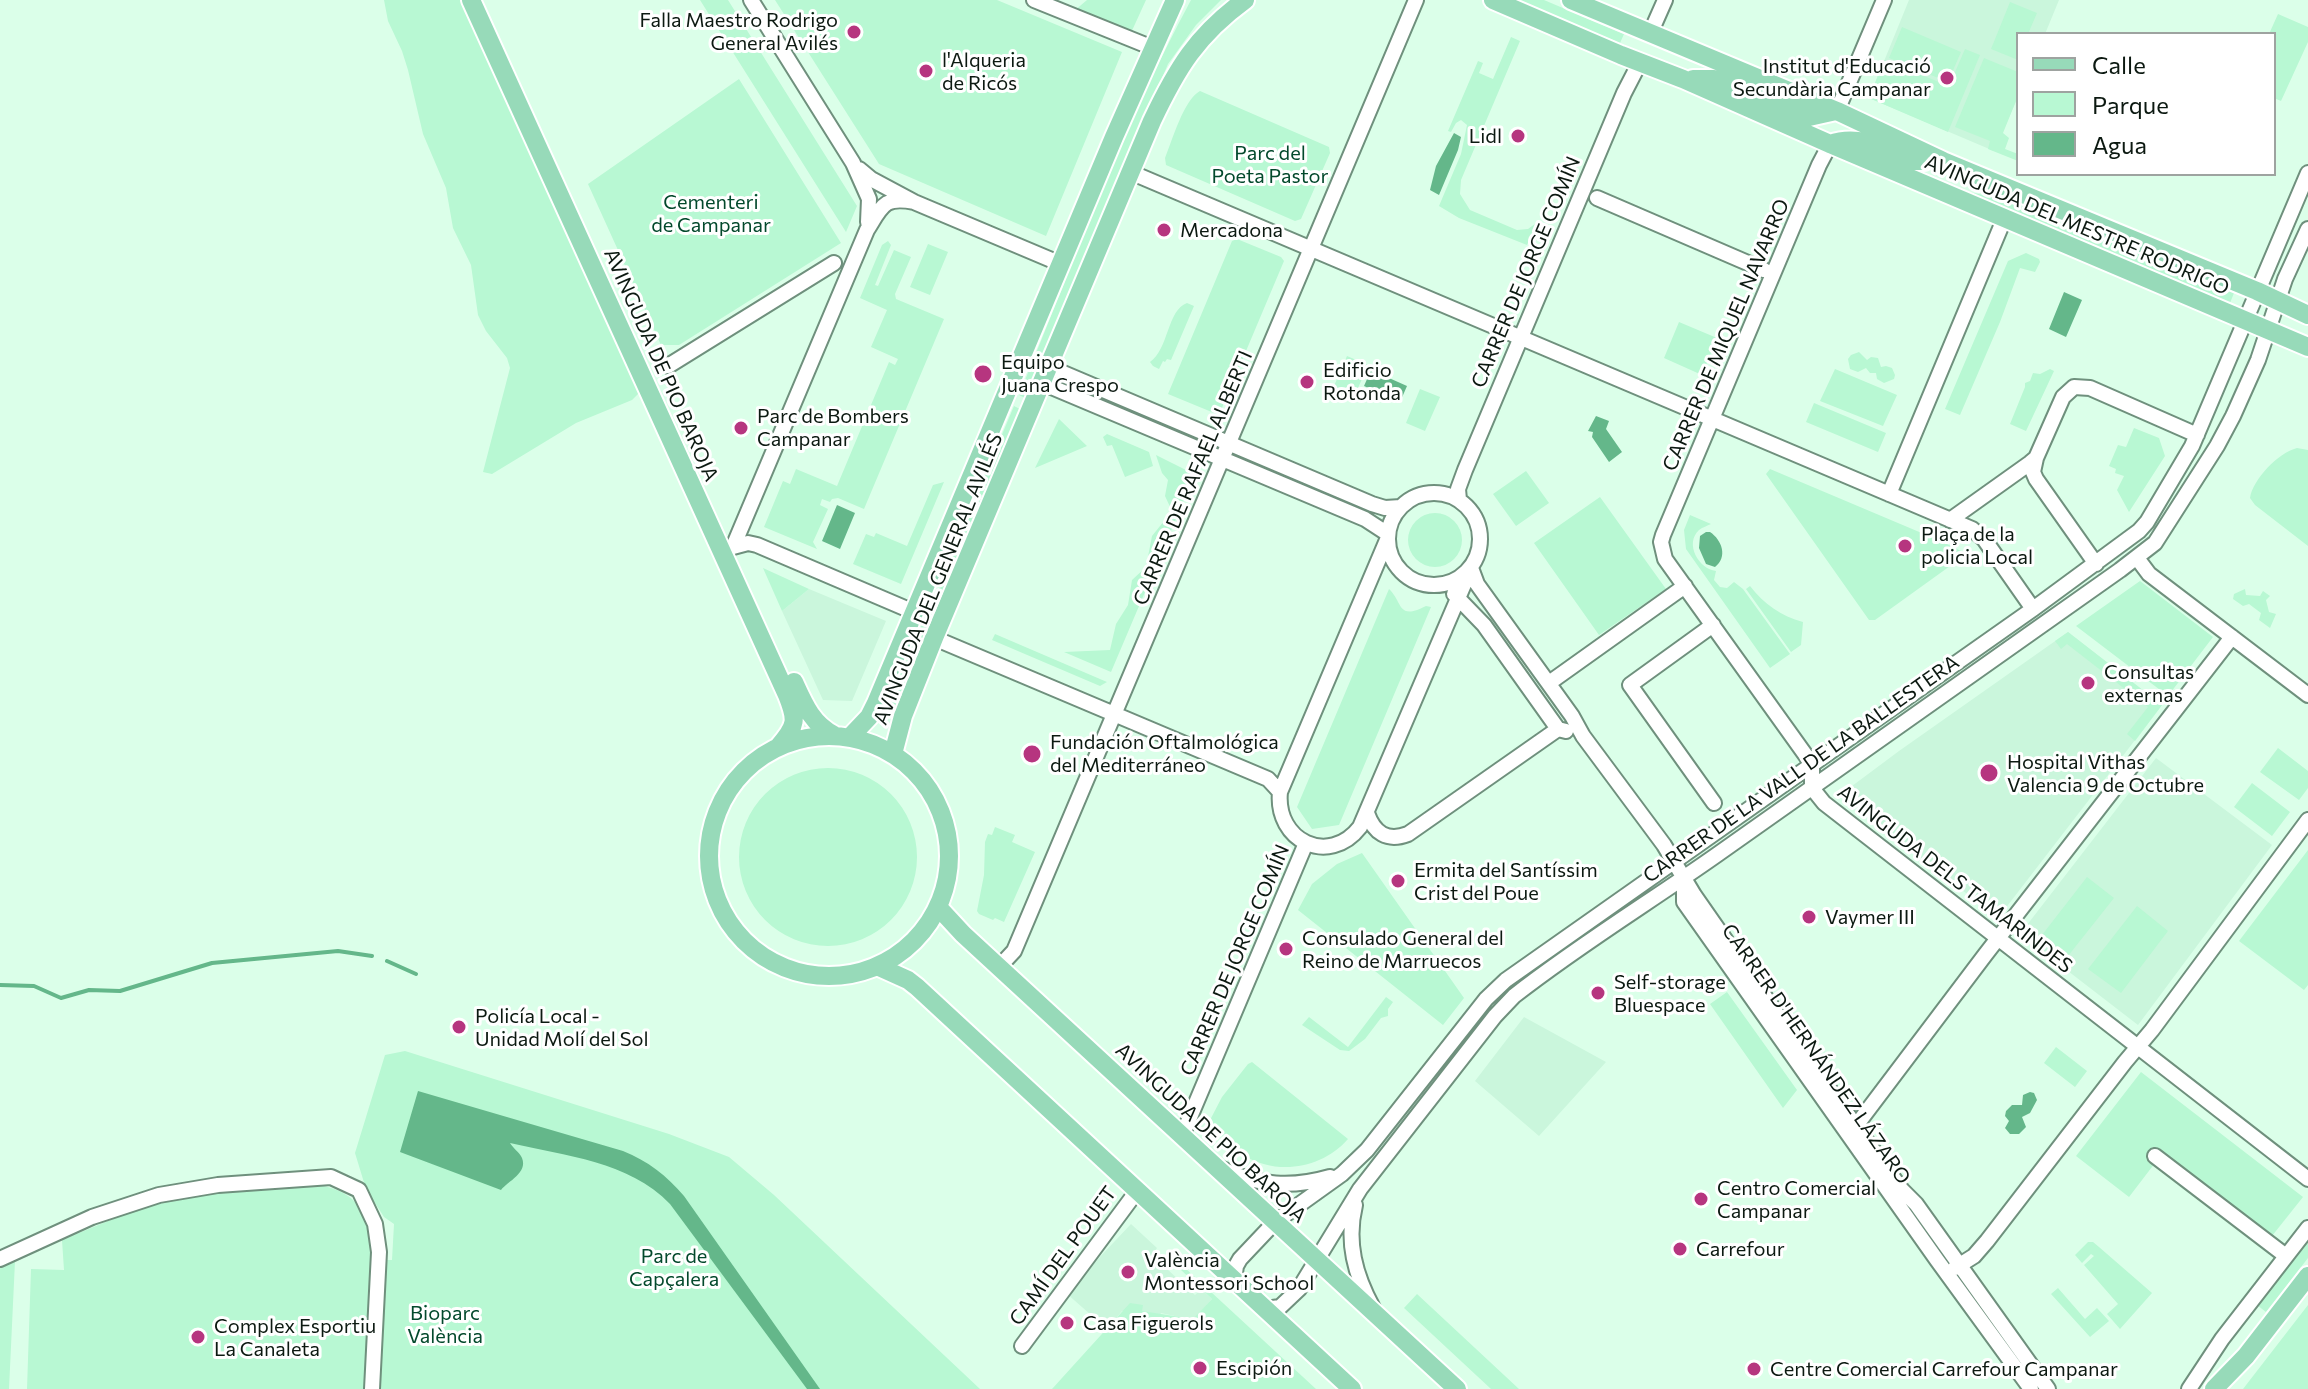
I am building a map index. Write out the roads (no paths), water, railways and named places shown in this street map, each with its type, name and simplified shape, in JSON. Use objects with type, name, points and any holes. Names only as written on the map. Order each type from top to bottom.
[{"type":"main road","name":"AVINGUDA DE PIO BAROJA","points":[[471,0],[787,695],[795,716],[794,725],[779,746]]},
{"type":"main road","name":"AVINGUDA DE PIO BAROJA","points":[[484,0],[807,711],[825,731],[842,736]]},
{"type":"main road","name":"AVINGUDA DEL GENERAL AVILÉS","points":[[842,736],[869,717],[1175,0]]},
{"type":"main road","name":"AVINGUDA DEL GENERAL AVILÉS","points":[[893,754],[903,716],[934,638],[1130,172],[1179,68],[1205,34],[1245,0]]},
{"type":"main road","name":"AVINGUDA DEL MESTRE RODRIGO","points":[[1493,0],[2307,347]]},
{"type":"main road","name":"AVINGUDA DEL MESTRE RODRIGO","points":[[1571,0],[1837,111],[1943,161],[2308,315]]},
{"type":"main road","points":[[1683,79],[1714,79],[1809,117],[1837,111]]},
{"type":"main road","name":"AVINGUDA DEL MESTRE RODRIGO","points":[[1830,144],[1841,140],[1859,140],[1914,161],[1943,161]]},
{"type":"main road","points":[[842,736],[872,743],[893,754],[920,776],[939,805],[945,822],[949,865],[938,907],[916,939],[900,953],[877,966],[841,976],[814,975],[787,969],[755,951],[741,939],[720,909],[709,874],[708,856],[714,819],[726,794],[742,772],[779,746],[806,737],[842,736]]},
{"type":"main road","name":"AVINGUDA DE PIO BAROJA","points":[[938,907],[963,934],[1457,1389]]},
{"type":"main road","points":[[877,966],[917,987],[1352,1389]]},
{"type":"main road","points":[[2214,1389],[2246,1356],[2308,1276]]},
{"type":"street","points":[[751,0],[853,163],[869,199],[867,230]]},
{"type":"street","points":[[1034,0],[1153,48]]},
{"type":"street","name":"CARRER DE RAFAEL ALBERTI","points":[[999,967],[1014,951],[1416,0]]},
{"type":"street","points":[[1650,34],[1665,0]]},
{"type":"street","points":[[1837,111],[1883,5]]},
{"type":"street","name":"CARRER DE JORGE COMÍN","points":[[1459,500],[1459,484],[1624,93],[1640,62]]},
{"type":"street","name":"CARRER DE MIQUEL NAVARRO","points":[[1685,586],[1665,559],[1661,542],[1830,144]]},
{"type":"street","points":[[853,163],[871,179],[914,202],[1061,264]]},
{"type":"street","points":[[1130,172],[1972,529],[1984,539],[2033,609]]},
{"type":"street","name":"CARRER DE LA VALL DE LA BALLESTERA","points":[[1234,1280],[1240,1259],[1275,1222],[1342,1174],[1367,1150],[1496,989],[2096,564],[2147,522],[2185,461],[2197,435],[2308,173]]},
{"type":"street","points":[[1597,198],[1764,270]]},
{"type":"street","points":[[733,547],[867,230],[884,204],[898,199],[914,202]]},
{"type":"street","points":[[1889,494],[2005,217]]},
{"type":"street","name":"CARRER DE LA VALL DE LA BALLESTERA","points":[[1265,1309],[1273,1309],[1287,1302],[1307,1278],[1360,1189],[1514,996],[2137,558],[2162,535],[2217,446],[2245,391],[2285,279],[2308,229]]},
{"type":"street","points":[[668,366],[834,263]]},
{"type":"street","points":[[1045,375],[1229,443],[1372,504],[1385,508],[1401,507]]},
{"type":"street","points":[[934,638],[1268,779],[1280,792],[1388,537],[1394,515],[1415,497],[1431,493],[1443,493],[1459,500],[1472,512],[1478,525],[1481,541],[1478,556],[1471,568],[1454,582],[1428,586],[1414,582],[1393,562],[1388,537],[1365,519],[1223,459],[1045,375]]},
{"type":"street","points":[[2096,564],[2033,472],[2036,458],[2063,397],[2074,387],[2090,388],[2197,435]]},
{"type":"street","points":[[1950,520],[2036,458]]},
{"type":"street","points":[[733,547],[748,543],[757,545],[914,612]]},
{"type":"street","points":[[2137,558],[2149,574],[2307,693]]},
{"type":"street","name":"CARRER DE JORGE COMÍN","points":[[1280,792],[1281,816],[1286,826],[1294,836],[1306,843],[1332,846],[1355,833],[1367,813],[1471,568]]},
{"type":"street","name":"CARRER D'HERNÁNDEZ LÁZARO","points":[[1471,568],[1477,584],[1661,841],[1684,878],[1684,902],[1852,1130],[1937,1260],[2031,1389]]},
{"type":"street","points":[[1441,585],[1459,597],[1484,625],[1558,729],[1583,736]]},
{"type":"street","points":[[1549,683],[1685,586],[1812,764]]},
{"type":"street","points":[[1713,625],[1630,685],[1714,803]]},
{"type":"street","points":[[2048,1389],[1916,1204],[1852,1130],[2232,637]]},
{"type":"street","points":[[1367,813],[1374,828],[1381,834],[1390,838],[1399,837],[1558,729]]},
{"type":"street","name":"AVINGUDA DELS TAMARINDES","points":[[1812,764],[1812,788],[1824,803],[2308,1179]]},
{"type":"street","points":[[1937,1260],[1956,1268],[1974,1256],[1987,1241],[2138,1047],[2308,820]]},
{"type":"street","name":"CARRER DE JORGE COMÍN","points":[[1182,1136],[1306,843]]},
{"type":"street","points":[[2155,1156],[2286,1256]]},
{"type":"street","points":[[1210,1163],[1242,1177],[1282,1185],[1312,1182],[1342,1174]]},
{"type":"street","points":[[0,1259],[92,1217],[159,1195],[218,1185],[331,1177],[359,1190],[375,1224],[379,1252],[372,1389]]},
{"type":"street","points":[[1360,1189],[1351,1219],[1352,1253],[1364,1291],[1377,1316]]},
{"type":"street","name":"CAMÍ DEL POUET","points":[[1022,1346],[1137,1191]]},
{"type":"street","points":[[2189,1389],[2222,1339],[2308,1228]]},
{"type":"water","points":[[1454,133],[1461,137],[1458,150],[1439,195],[1430,190],[1436,166]]},
{"type":"water","points":[[2064,292],[2082,300],[2066,337],[2049,329]]},
{"type":"water","points":[[1371,370],[1407,386],[1400,402],[1364,386]]},
{"type":"water","points":[[1596,416],[1609,421],[1606,429],[1622,452],[1609,462],[1592,437],[1593,432],[1588,431]]},
{"type":"water","points":[[837,505],[855,513],[840,549],[822,541]]},
{"type":"water","points":[[1710,532],[1718,539],[1722,549],[1715,567],[1706,564],[1699,548],[1700,536]]},
{"type":"water","points":[[418,1091],[623,1151],[656,1170],[684,1196],[820,1389],[807,1389],[670,1204],[654,1190],[635,1178],[595,1162],[510,1143],[523,1163],[516,1176],[501,1190],[400,1152]]},
{"type":"water","points":[[2030,1092],[2037,1100],[2030,1113],[2022,1117],[2026,1127],[2019,1134],[2010,1134],[2005,1128],[2009,1121],[2006,1111],[2012,1105],[2022,1105],[2023,1095]]},
{"type":"waterway","points":[[0,985],[34,986],[61,998],[89,990],[120,991],[212,963],[338,951],[372,956]]},
{"type":"waterway","points":[[387,961],[416,974]]},
{"type":"place","name":"Falla Maestro Rodrigo General Avilés","points":[[854,32]]},
{"type":"place","name":"l'Alqueria de Ricós","points":[[926,71]]},
{"type":"place","name":"Institut d'Educació Secundària Campanar","points":[[1947,78]]},
{"type":"place","name":"Lidl","points":[[1518,136]]},
{"type":"place","name":"Mercadona","points":[[1164,230]]},
{"type":"place","name":"Equipo Juana Crespo","points":[[983,374]]},
{"type":"place","name":"Edificio Rotonda","points":[[1307,382]]},
{"type":"place","name":"Parc de Bombers Campanar","points":[[741,428]]},
{"type":"place","name":"Plaça de la policia Local","points":[[1905,546]]},
{"type":"place","name":"Consultas externas","points":[[2088,683]]},
{"type":"place","name":"Fundación Oftalmológica del Mediterráneo","points":[[1032,754]]},
{"type":"place","name":"Hospital Vithas Valencia 9 de Octubre","points":[[1989,773]]},
{"type":"place","name":"Ermita del Santíssim Crist del Poue","points":[[1398,881]]},
{"type":"place","name":"Vaymer III","points":[[1809,917]]},
{"type":"place","name":"Consulado General del Reino de Marruecos","points":[[1286,949]]},
{"type":"place","name":"Self-storage Bluespace","points":[[1598,993]]},
{"type":"place","name":"Policía Local - Unidad Molí del Sol","points":[[459,1027]]},
{"type":"place","name":"Centro Comercial Campanar","points":[[1701,1199]]},
{"type":"place","name":"Carrefour","points":[[1680,1249]]},
{"type":"place","name":"València Montessori School","points":[[1128,1272]]},
{"type":"place","name":"Casa Figuerols","points":[[1067,1323]]},
{"type":"place","name":"Complex Esportiu La Canaleta","points":[[198,1337]]},
{"type":"place","name":"Escipión","points":[[1200,1368]]},
{"type":"place","name":"Centre Comercial Carrefour Campanar","points":[[1754,1369]]},
{"type":"park label","name":"Parc del Poeta Pastor","points":[[1270,164]]},
{"type":"park label","name":"Cementeri de Campanar","points":[[711,214]]},
{"type":"park label","name":"Parc de Capçalera","points":[[674,1268]]},
{"type":"park label","name":"Bioparc València","points":[[445,1324]]}]
